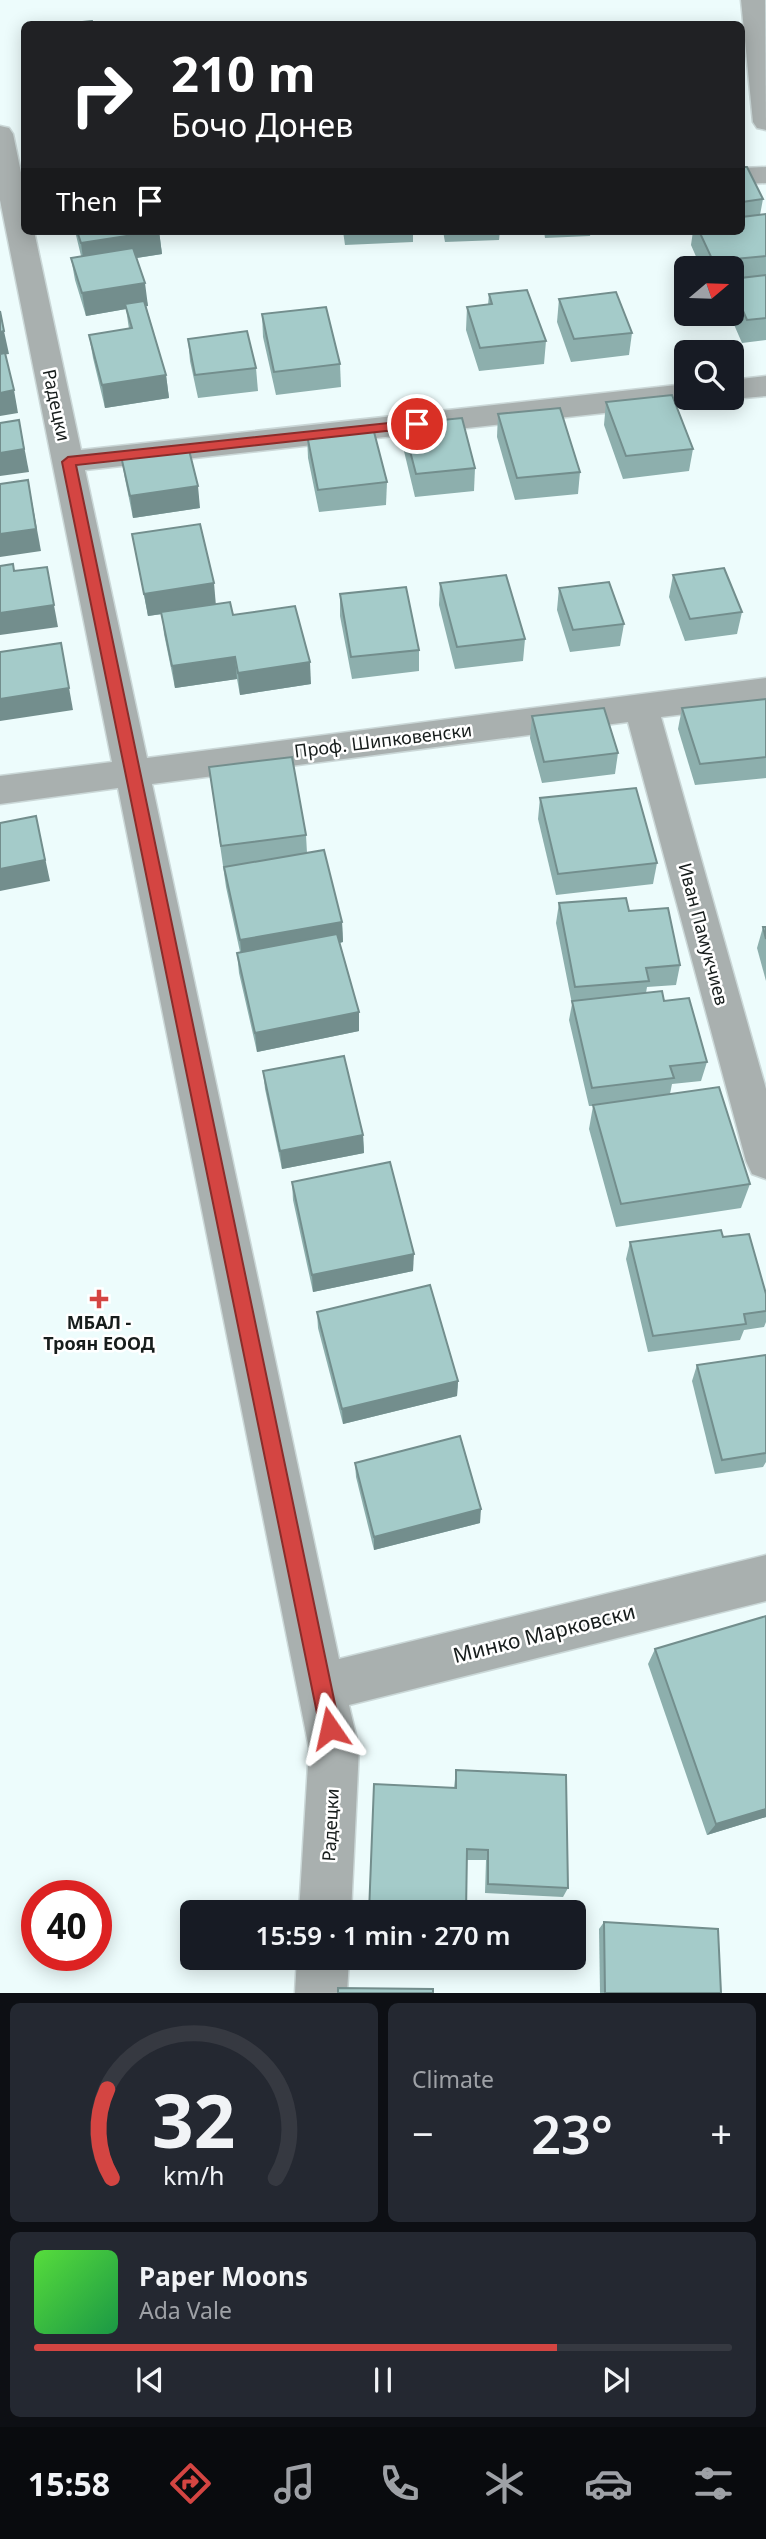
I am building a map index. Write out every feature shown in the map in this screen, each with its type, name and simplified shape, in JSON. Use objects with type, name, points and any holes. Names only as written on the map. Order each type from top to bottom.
[{"type":"street","points":[[753,0],[766,122]]},
{"type":"street","name":"Радецки","points":[[0,134],[21,218]]},
{"type":"street","points":[[745,176],[766,175]]},
{"type":"street","name":"Радецки","points":[[24,235],[68,462],[334,1748],[326,1900]]},
{"type":"street","points":[[744,389],[766,386]]},
{"type":"street","points":[[68,462],[674,395]]},
{"type":"street","name":"Проф. Шипковенски","points":[[0,790],[766,691]]},
{"type":"street","name":"Иван Памукчиев","points":[[641,707],[766,1161]]},
{"type":"street","name":"Минко Марковски","points":[[323,1688],[766,1578]]},
{"type":"street","points":[[321,1993],[322,1970]]},
{"type":"building","points":[[745,167],[747,167],[763,199],[745,202]]},
{"type":"building","points":[[766,214],[766,256],[711,256],[701,235],[745,235],[745,217]]},
{"type":"building","points":[[78,235],[133,235],[81,243]]},
{"type":"building","points":[[133,248],[145,283],[82,293],[71,258]]},
{"type":"building","points":[[766,275],[766,318],[747,320],[744,313],[744,278]]},
{"type":"building","points":[[527,290],[546,341],[480,348],[467,307],[492,304],[489,294]]},
{"type":"building","points":[[616,292],[632,333],[574,339],[559,299]]},
{"type":"building","points":[[144,301],[166,375],[102,385],[89,335],[132,328],[125,304]]},
{"type":"building","points":[[326,307],[340,364],[274,372],[262,314]]},
{"type":"building","points":[[0,311],[4,331],[0,332]]},
{"type":"building","points":[[247,331],[256,368],[195,375],[188,339]]},
{"type":"building","points":[[5,353],[14,390],[0,393],[0,354]]},
{"type":"building","points":[[672,395],[674,410],[678,410],[693,449],[626,456],[606,402]]},
{"type":"building","points":[[560,408],[580,472],[517,478],[498,414]]},
{"type":"building","points":[[462,418],[475,468],[416,474],[403,424]]},
{"type":"building","points":[[19,420],[24,449],[0,453],[0,423]]},
{"type":"building","points":[[373,428],[387,482],[318,490],[307,435]]},
{"type":"building","points":[[188,446],[198,486],[130,496],[121,456]]},
{"type":"building","points":[[28,480],[36,529],[0,534],[0,484]]},
{"type":"building","points":[[200,524],[214,583],[144,594],[132,534]]},
{"type":"building","points":[[13,564],[14,571],[47,567],[54,605],[0,613],[0,566]]},
{"type":"building","points":[[724,568],[742,612],[690,619],[673,575]]},
{"type":"building","points":[[506,575],[525,639],[457,647],[440,583]]},
{"type":"building","points":[[609,582],[624,624],[573,630],[559,588]]},
{"type":"building","points":[[406,587],[419,650],[351,657],[340,594]]},
{"type":"building","points":[[230,602],[233,615],[295,606],[310,662],[238,673],[235,657],[172,666],[161,612]]},
{"type":"building","points":[[61,643],[69,688],[0,699],[0,652]]},
{"type":"building","points":[[766,699],[766,757],[700,764],[682,708]]},
{"type":"building","points":[[604,708],[618,753],[544,762],[532,716]]},
{"type":"building","points":[[292,757],[306,835],[221,846],[209,767]]},
{"type":"building","points":[[636,788],[657,863],[558,874],[540,798]]},
{"type":"building","points":[[36,816],[45,860],[0,869],[0,823]]},
{"type":"building","points":[[324,850],[342,922],[240,940],[224,867]]},
{"type":"building","points":[[626,898],[629,911],[668,908],[680,965],[646,968],[649,981],[575,987],[559,903]]},
{"type":"building","points":[[337,934],[359,1012],[255,1033],[237,953]]},
{"type":"building","points":[[662,991],[664,1001],[689,998],[707,1062],[670,1066],[674,1078],[592,1088],[572,1001]]},
{"type":"building","points":[[344,1056],[363,1135],[280,1151],[263,1071]]},
{"type":"building","points":[[719,1087],[750,1184],[621,1204],[593,1105]]},
{"type":"building","points":[[390,1162],[414,1254],[312,1275],[292,1182]]},
{"type":"building","points":[[721,1230],[723,1237],[749,1234],[766,1294],[766,1311],[744,1314],[746,1324],[653,1336],[630,1242]]},
{"type":"building","points":[[430,1285],[458,1381],[342,1409],[317,1312]]},
{"type":"building","points":[[766,1355],[766,1453],[722,1460],[697,1365]]},
{"type":"building","points":[[460,1436],[481,1509],[374,1537],[355,1463]]},
{"type":"building","points":[[766,1616],[766,1809],[716,1824],[655,1649]]},
{"type":"building","points":[[456,1770],[566,1775],[568,1888],[488,1884],[488,1850],[467,1849],[466,1900],[370,1900],[374,1784],[456,1788]]},
{"type":"building","points":[[604,1922],[718,1929],[721,1993],[605,1993]]},
{"type":"building","points":[[338,1988],[433,1989],[433,1993],[338,1993]]},
{"type":"place","name":"МБАЛ - Троян ЕООД","points":[[99,1299]]},
{"type":"route","points":[[330,1728],[68,462],[417,424]]}]
